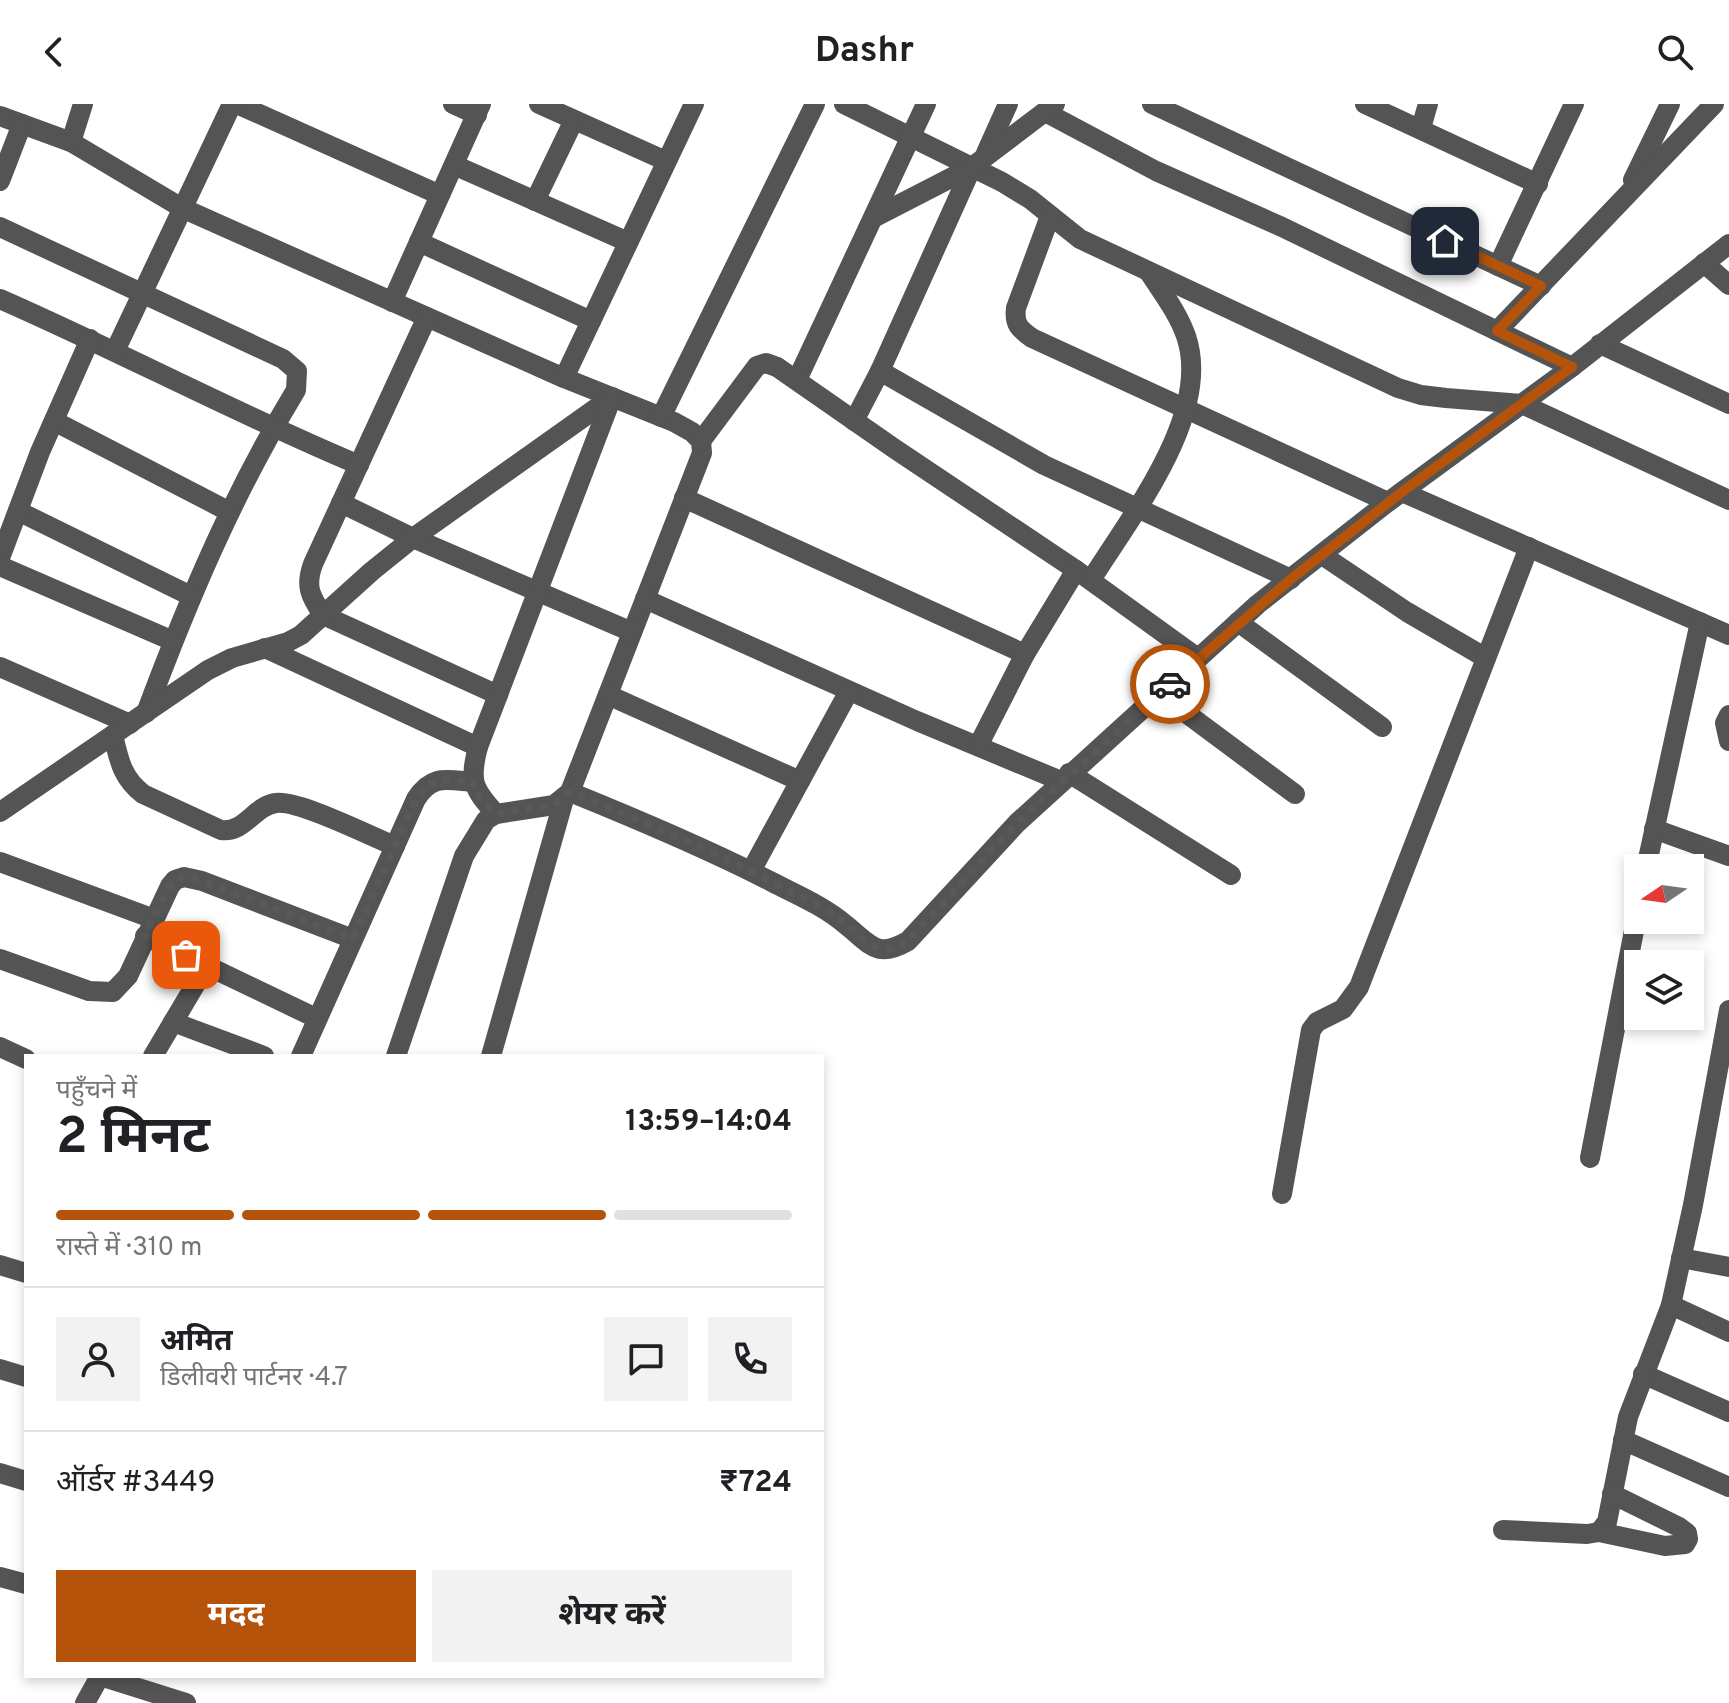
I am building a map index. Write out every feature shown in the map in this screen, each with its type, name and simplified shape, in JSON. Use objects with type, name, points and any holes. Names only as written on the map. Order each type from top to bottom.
[{"type":"street","points":[[71,142],[83,104]]},
{"type":"street","points":[[115,351],[234,104],[440,195]]},
{"type":"street","points":[[392,302],[479,109],[453,104]]},
{"type":"street","points":[[539,104],[666,161]]},
{"type":"street","points":[[564,378],[694,104]]},
{"type":"street","points":[[661,417],[815,104]]},
{"type":"street","points":[[844,104],[910,137],[978,162],[1080,239],[1398,388],[1421,395],[1522,404],[1729,500]]},
{"type":"street","points":[[797,380],[926,104]]},
{"type":"street","points":[[854,421],[1008,104]]},
{"type":"street","points":[[1152,104],[1541,286]]},
{"type":"street","points":[[1365,104],[1538,184]]},
{"type":"street","points":[[1421,128],[1428,104]]},
{"type":"street","points":[[1498,266],[1574,104]]},
{"type":"street","points":[[1624,198],[1670,104]]},
{"type":"street","points":[[1497,331],[1714,104]]},
{"type":"street","points":[[873,218],[978,162],[1050,108],[1156,171],[1282,227],[1572,367]]},
{"type":"street","points":[[0,116],[71,142],[182,208],[564,378],[661,417],[692,432],[701,441],[702,453],[567,796],[492,1054]]},
{"type":"street","points":[[535,201],[574,120]]},
{"type":"street","points":[[0,181],[22,124]]},
{"type":"street","points":[[454,165],[628,242]]},
{"type":"street","points":[[1050,216],[1014,320],[1032,338],[1185,409],[1395,497],[1529,547],[1729,635]]},
{"type":"street","points":[[0,227],[292,365],[297,371],[296,390],[228,511],[173,641],[130,724],[120,767],[143,794],[221,830],[238,828],[267,805],[288,802],[395,846]]},
{"type":"street","points":[[419,242],[591,321]]},
{"type":"street","points":[[567,796],[709,850],[833,914],[873,947],[884,951],[894,949],[908,941],[1017,823],[1065,777],[1238,622],[1395,497],[1572,367],[1729,244]]},
{"type":"street","points":[[1704,263],[1729,285]]},
{"type":"street","points":[[978,746],[1025,654],[1136,508],[1170,454],[1189,400],[1192,378],[1187,337],[1174,310],[1149,272]]},
{"type":"street","points":[[0,299],[90,339],[273,429],[359,465]]},
{"type":"street","points":[[427,317],[308,578],[311,597],[323,615],[498,695]]},
{"type":"street","points":[[0,558],[5,529],[18,511],[90,339]]},
{"type":"street","points":[[1600,344],[1729,404]]},
{"type":"street","points":[[701,441],[757,366],[766,363],[777,367],[1083,575],[1198,658]]},
{"type":"street","points":[[880,371],[1044,465],[1291,579]]},
{"type":"street","points":[[0,812],[208,670],[232,658],[288,642],[301,635],[413,538],[612,397]]},
{"type":"street","points":[[496,814],[478,795],[473,782],[478,747],[612,397]]},
{"type":"street","points":[[54,421],[228,511]]},
{"type":"street","points":[[684,498],[1025,654]]},
{"type":"street","points":[[341,503],[537,593],[632,632]]},
{"type":"street","points":[[18,511],[191,596]]},
{"type":"street","points":[[1282,1194],[1311,1030],[1317,1022],[1343,1009],[1359,987],[1529,547]]},
{"type":"street","points":[[1322,555],[1407,612],[1486,658]]},
{"type":"street","points":[[0,566],[173,641]]},
{"type":"street","points":[[645,599],[978,746],[1065,777],[1231,875]]},
{"type":"street","points":[[1238,622],[1382,727]]},
{"type":"street","points":[[1649,854],[1700,622]]},
{"type":"street","points":[[265,648],[478,747]]},
{"type":"street","points":[[0,667],[130,724]]},
{"type":"street","points":[[751,871],[849,691]]},
{"type":"street","points":[[1159,693],[1295,794]]},
{"type":"street","points":[[608,695],[800,781]]},
{"type":"street","points":[[1729,715],[1725,723],[1729,741]]},
{"type":"street","points":[[302,1054],[424,787],[444,779],[473,782]]},
{"type":"street","points":[[397,1054],[464,856],[486,820],[496,814],[554,805],[567,796]]},
{"type":"street","points":[[1654,829],[1729,856]]},
{"type":"street","points":[[0,862],[150,928],[207,965],[316,1018]]},
{"type":"street","points":[[0,959],[89,991],[113,992],[128,976],[175,880],[192,878],[353,939]]},
{"type":"street","points":[[1590,1158],[1633,934]]},
{"type":"street","points":[[154,1054],[207,965]]},
{"type":"street","points":[[1599,1532],[1607,1522],[1623,1440],[1643,1374],[1671,1305],[1729,1010]]},
{"type":"street","points":[[173,1022],[259,1054]]},
{"type":"street","points":[[0,1047],[24,1058]]},
{"type":"street","points":[[1681,1258],[1729,1267]]},
{"type":"street","points":[[0,1265],[24,1272]]},
{"type":"street","points":[[1671,1305],[1729,1332]]},
{"type":"street","points":[[0,1369],[24,1376]]},
{"type":"street","points":[[1643,1374],[1729,1412]]},
{"type":"street","points":[[1623,1440],[1729,1487]]},
{"type":"street","points":[[0,1473],[24,1480]]},
{"type":"street","points":[[1503,1530],[1599,1532],[1665,1546],[1685,1544],[1687,1533],[1679,1527],[1612,1494]]},
{"type":"street","points":[[0,1577],[24,1583]]},
{"type":"street","points":[[85,1703],[99,1678]]},
{"type":"street","points":[[106,1678],[186,1703]]},
{"type":"way so far","points":[[186,955],[145,936],[170,886],[184,877],[202,881],[353,939],[416,799],[424,787],[444,779],[473,782],[478,795],[496,814],[554,805],[570,792],[709,850],[833,914],[873,947],[884,951],[894,949],[908,941],[1017,823],[1069,773],[1170,684]]},
{"type":"route","points":[[1170,684],[1258,604],[1402,492],[1572,367],[1497,331],[1541,286],[1445,241]]}]
